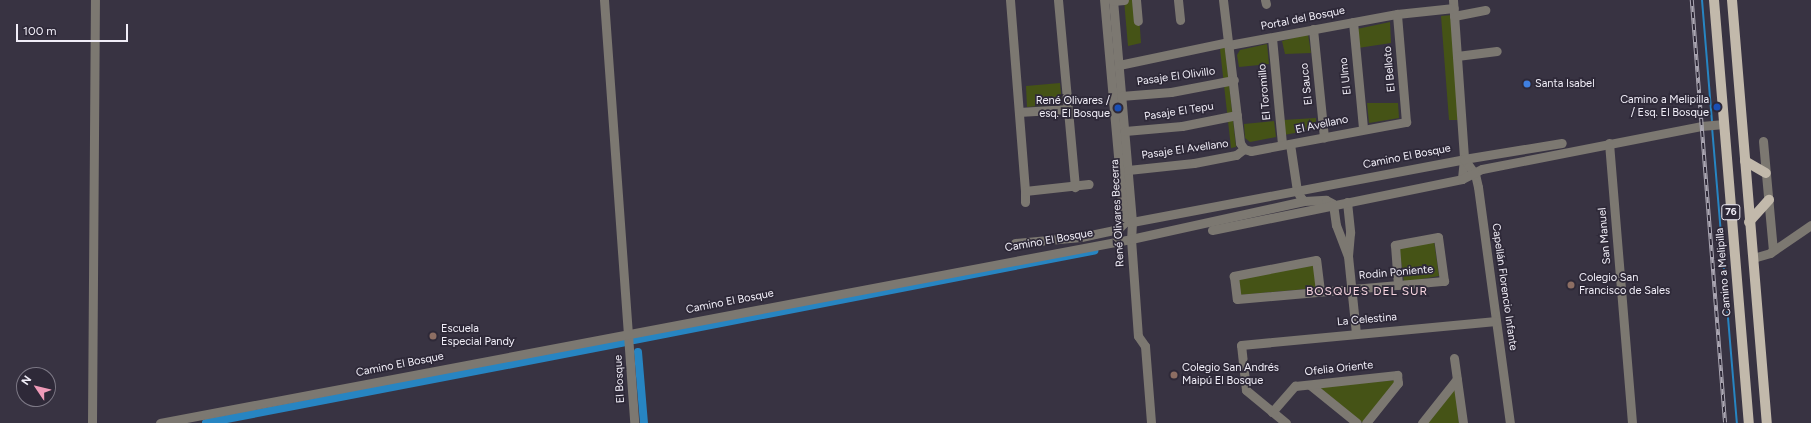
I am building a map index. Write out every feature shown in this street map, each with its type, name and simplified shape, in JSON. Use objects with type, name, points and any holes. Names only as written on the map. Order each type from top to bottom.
[{"type":"main road","name":"Camino a Melipilla","points":[[1714,0],[1720,124],[1749,423]]},
{"type":"main road","name":"76","points":[[1732,0],[1749,222],[1767,423]]},
{"type":"main road","points":[[1745,161],[1766,173]]},
{"type":"main road","points":[[1749,222],[1769,200]]},
{"type":"street","points":[[92,423],[95,0]]},
{"type":"street","name":"El Bosque","points":[[604,0],[630,334],[634,423]]},
{"type":"street","points":[[1010,0],[1025,202]]},
{"type":"street","points":[[1058,0],[1075,186]]},
{"type":"street","points":[[1110,0],[1124,0]]},
{"type":"street","name":"René Olivares Becerra","points":[[1110,0],[1122,96],[1132,222],[1131,239],[1138,336],[1145,346],[1151,423]]},
{"type":"street","name":"René Olivares Becerra","points":[[1015,242],[1081,237],[1118,229],[1124,223],[1110,0]]},
{"type":"street","points":[[1136,0],[1138,21]]},
{"type":"street","points":[[1178,0],[1180,20]]},
{"type":"street","points":[[1223,0],[1234,80],[1240,143],[1244,149]]},
{"type":"street","points":[[1454,8],[1464,159],[1462,179]]},
{"type":"street","name":"Portal del Bosque","points":[[1119,65],[1228,43],[1272,38],[1397,14],[1454,8],[1485,10]]},
{"type":"street","name":"El Belloto","points":[[1397,14],[1406,122]]},
{"type":"street","name":"El Ulmo","points":[[1353,22],[1363,128]]},
{"type":"street","name":"El Sauco","points":[[1313,30],[1324,137]]},
{"type":"street","name":"El Toromillo","points":[[1272,38],[1286,144],[1297,191]]},
{"type":"street","points":[[1457,56],[1497,51]]},
{"type":"street","name":"Pasaje El Olivillo","points":[[1122,96],[1171,92],[1234,80]]},
{"type":"street","points":[[1019,112],[1068,109]]},
{"type":"street","name":"Pasaje El Tepu","points":[[1124,132],[1182,126],[1237,115]]},
{"type":"street","name":"El Avellano","points":[[1244,149],[1251,151],[1363,128],[1406,122]]},
{"type":"street","name":"Camino El Bosque","points":[[1212,230],[1333,204],[1462,179],[1475,174],[1482,169],[1720,124]]},
{"type":"street","points":[[1763,141],[1773,251]]},
{"type":"street","name":"Camino El Bosque","points":[[1132,222],[1464,159],[1562,143]]},
{"type":"street","name":"San Manuel","points":[[1610,144],[1632,423]]},
{"type":"street","name":"Pasaje El Avellano","points":[[1128,170],[1194,163],[1236,155],[1244,149]]},
{"type":"street","name":"Camino El Bosque","points":[[1522,150],[1541,157]]},
{"type":"street","name":"Capellán Florencio Infante","points":[[1464,159],[1475,174],[1510,423]]},
{"type":"street","points":[[1025,191],[1089,184]]},
{"type":"street","points":[[1297,191],[1304,201]]},
{"type":"street","name":"Camino El Bosque","points":[[160,423],[1131,239],[1304,201],[1326,200],[1333,204]]},
{"type":"street","points":[[1347,202],[1350,225],[1348,256],[1356,333]]},
{"type":"street","points":[[1333,204],[1336,225],[1348,256]]},
{"type":"street","points":[[1753,258],[1773,251],[1811,225]]},
{"type":"street","name":"Rodin Poniente","points":[[1320,291],[1316,260],[1234,276],[1237,299],[1320,291],[1351,289],[1398,285],[1444,281],[1438,237],[1395,245],[1398,285]]},
{"type":"street","name":"La Celestina","points":[[1272,412],[1246,390],[1241,345],[1496,321]]},
{"type":"street","points":[[1454,358],[1463,423]]},
{"type":"street","name":"Ofelia Oriente","points":[[1272,412],[1292,387],[1397,375],[1398,383],[1366,423]]},
{"type":"street","points":[[1422,423],[1457,379]]},
{"type":"street","points":[[1310,385],[1357,423]]},
{"type":"street","points":[[1272,412],[1286,423]]},
{"type":"green space","points":[[1124,0],[1138,0],[1141,43],[1128,46]]},
{"type":"green space","points":[[1452,15],[1459,120],[1449,120],[1441,16]]},
{"type":"green space","points":[[1390,22],[1391,43],[1358,48],[1357,29]]},
{"type":"green space","points":[[1308,34],[1311,53],[1285,54],[1282,41]]},
{"type":"green space","points":[[1267,44],[1269,64],[1239,67],[1237,55],[1240,50]]},
{"type":"green space","points":[[1225,47],[1236,147],[1231,148],[1220,49]]},
{"type":"green space","points":[[1060,83],[1062,104],[1027,107],[1026,86]]},
{"type":"green space","points":[[1367,103],[1398,103],[1399,118],[1369,123]]},
{"type":"green space","points":[[1316,118],[1316,129],[1284,135],[1283,120]]},
{"type":"green space","points":[[1274,121],[1276,137],[1250,142],[1245,138],[1244,124]]},
{"type":"green space","points":[[1434,241],[1439,276],[1404,282],[1399,247]]},
{"type":"green space","points":[[1315,265],[1317,288],[1240,295],[1238,279]]},
{"type":"green space","points":[[1397,380],[1363,423],[1319,387]]},
{"type":"green space","points":[[1455,386],[1459,423],[1425,423]]},
{"type":"waterway","points":[[1702,0],[1712,122]]},
{"type":"waterway","points":[[1712,127],[1737,423]]},
{"type":"waterway","points":[[634,340],[1094,251]]},
{"type":"waterway","points":[[206,423],[623,343]]},
{"type":"waterway","points":[[638,352],[644,423]]},
{"type":"railway","points":[[1692,0],[1725,423]]},
{"type":"place","name":"Santa Isabel","points":[[1527,84]]},
{"type":"place","name":"Camino a Melipilla / Esq. El Bosque","points":[[1717,107]]},
{"type":"place","name":"René Olivares / esq. El Bosque","points":[[1118,108]]},
{"type":"place","name":"Colegio San Francisco de Sales","points":[[1571,285]]},
{"type":"place","name":"Escuela Especial Pandy","points":[[433,336]]},
{"type":"place","name":"Colegio San Andrés Maipú El Bosque","points":[[1174,375]]},
{"type":"district","name":"BOSQUES DEL SUR","points":[[1367,292]]}]
